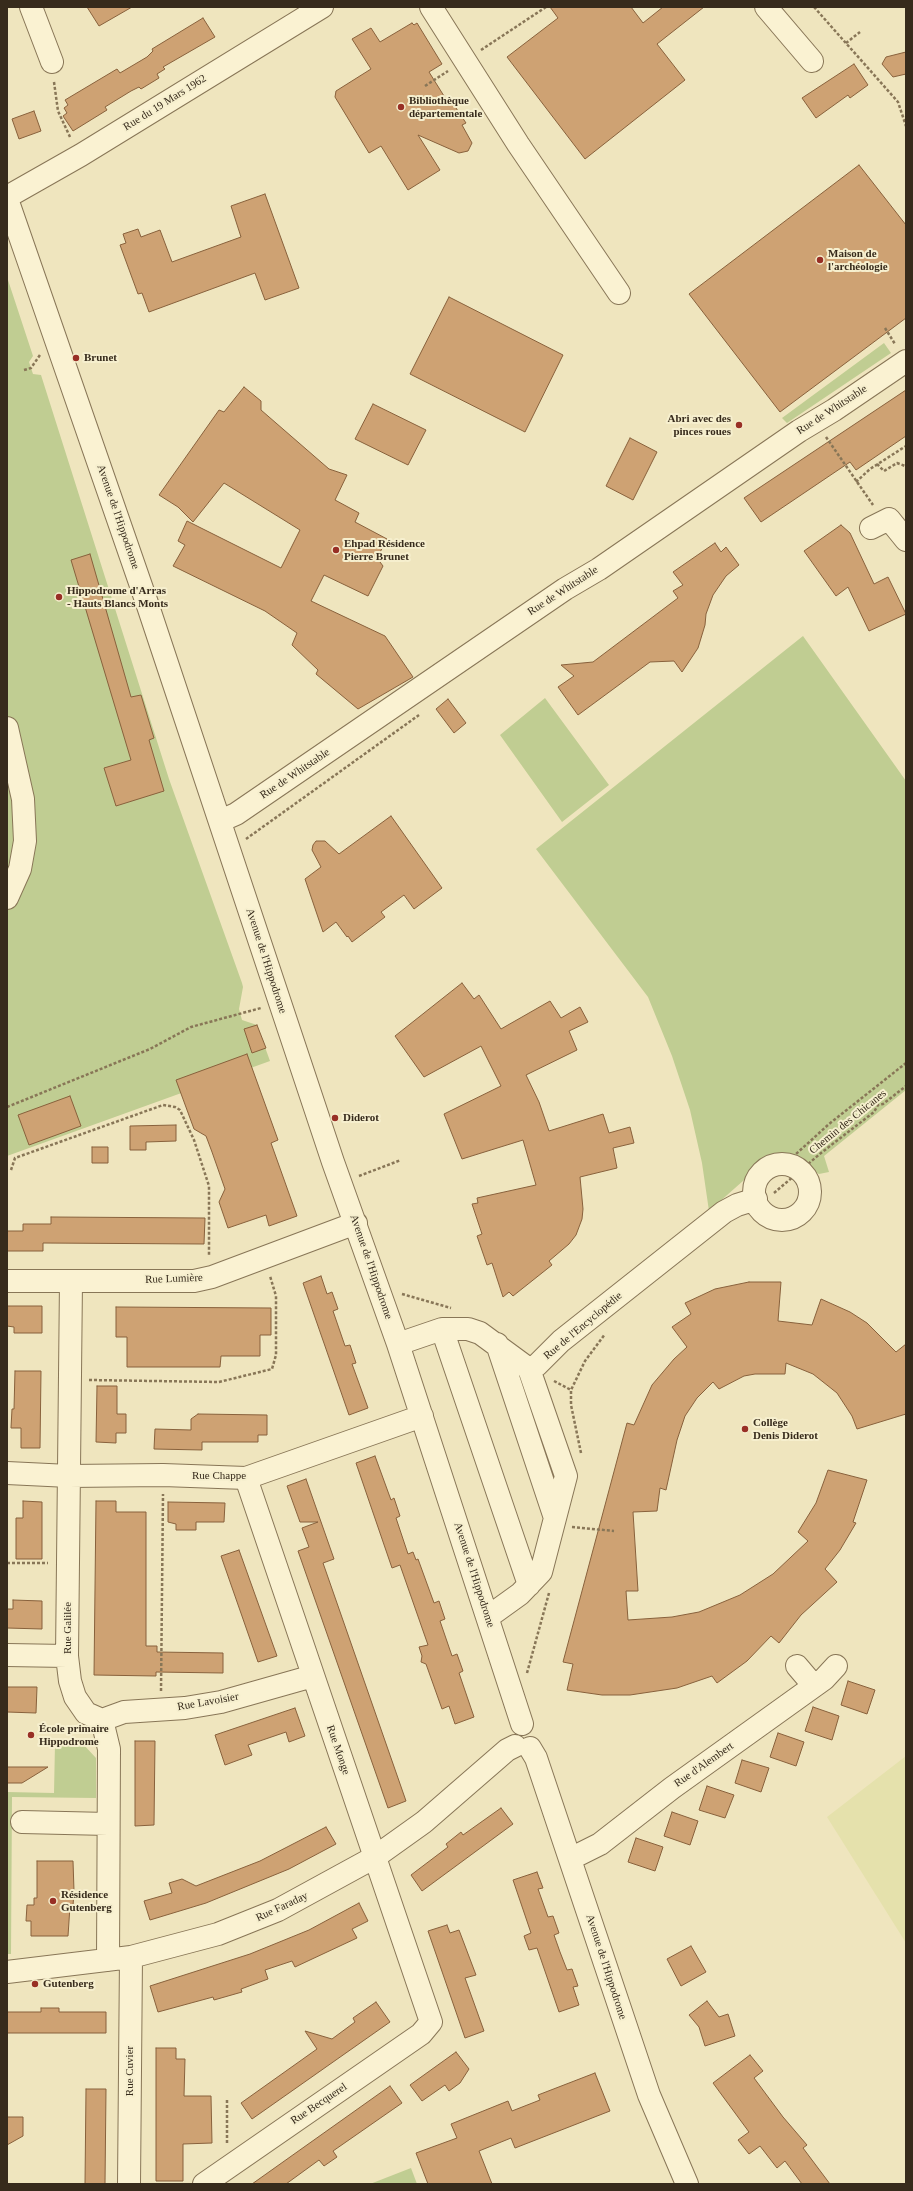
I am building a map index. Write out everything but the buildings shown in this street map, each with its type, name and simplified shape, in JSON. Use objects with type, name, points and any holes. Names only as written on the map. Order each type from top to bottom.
[{"type":"street","points":[[31,7],[52,62]]},
{"type":"street","name":"Rue du 19 Mars 1962","points":[[7,198],[81,155],[322,7]]},
{"type":"street","points":[[431,7],[518,144],[619,293]]},
{"type":"street","points":[[766,7],[812,60]]},
{"type":"street","name":"Avenue de l'Hippodrome","points":[[7,198],[82,411],[280,1003],[398,1344],[509,1680],[522,1724],[517,1726],[512,1733],[512,1742],[522,1747],[536,1758],[649,2095],[687,2184]]},
{"type":"street","name":"Rue de Whitstable","points":[[220,821],[242,809],[565,589],[599,568],[906,361]]},
{"type":"street","points":[[880,523],[906,540]]},
{"type":"street","points":[[7,728],[23,799],[25,841],[20,869],[7,898]]},
{"type":"street","points":[[768,1168],[793,1168],[806,1177],[810,1192],[806,1206],[802,1212],[787,1220],[779,1220],[764,1213],[757,1203],[754,1190],[761,1174],[768,1168]]},
{"type":"street","name":"Rue de l'Encyclopédie","points":[[529,1369],[537,1365],[561,1341],[724,1212],[737,1205],[757,1203]]},
{"type":"street","name":"Rue Lumière","points":[[7,1281],[194,1281],[212,1277],[356,1223]]},
{"type":"street","name":"Rue Galilée","points":[[71,1280],[68,1656],[70,1681],[75,1697],[86,1713],[102,1720]]},
{"type":"street","points":[[442,1329],[529,1586]]},
{"type":"street","points":[[398,1344],[442,1329],[468,1329],[497,1344],[529,1369],[566,1476],[540,1572],[529,1586],[488,1617]]},
{"type":"street","points":[[497,1344],[555,1518]]},
{"type":"street","name":"Rue Chappe","points":[[7,1474],[69,1476],[163,1475],[246,1478],[422,1416]]},
{"type":"street","name":"Rue Monge","points":[[246,1478],[431,2022]]},
{"type":"street","points":[[7,1655],[68,1656]]},
{"type":"street","points":[[797,1666],[814,1686]]},
{"type":"street","name":"Rue d'Alembert","points":[[570,1859],[600,1844],[672,1788],[814,1686],[836,1666]]},
{"type":"street","name":"Rue Lavoisier","points":[[102,1720],[124,1712],[221,1702],[313,1676]]},
{"type":"street","points":[[102,1720],[109,1749],[108,1960]]},
{"type":"street","name":"Rue Faraday","points":[[7,1972],[130,1957],[218,1934],[252,1921],[318,1890],[375,1857],[424,1822],[507,1750],[522,1747]]},
{"type":"street","points":[[22,1822],[108,1824]]},
{"type":"street","name":"Rue Cuvier","points":[[129,2184],[130,1957]]},
{"type":"street","name":"Rue Becquerel","points":[[204,2184],[421,2034],[431,2022]]},
{"type":"path","points":[[425,86],[546,7]]},
{"type":"path","points":[[814,7],[898,102],[906,126]]},
{"type":"path","points":[[846,43],[860,32]]},
{"type":"path","points":[[52,62],[58,112],[81,155]]},
{"type":"path","points":[[826,437],[869,502],[880,523]]},
{"type":"path","points":[[856,482],[877,464],[906,446]]},
{"type":"path","points":[[877,464],[884,471],[897,463],[905,466]]},
{"type":"path","points":[[7,1107],[150,1049],[192,1027],[280,1003]]},
{"type":"path","points":[[757,1203],[793,1168],[829,1124],[906,1063]]},
{"type":"path","name":"Chemin des Chicanes","points":[[793,1168],[821,1153],[874,1112],[878,1105],[883,1104],[906,1086]]},
{"type":"path","points":[[11,1170],[15,1158],[163,1105],[175,1107],[180,1110],[194,1140],[209,1186],[210,1263],[212,1277]]},
{"type":"path","points":[[379,1168],[401,1160]]},
{"type":"path","points":[[71,1380],[218,1382],[272,1369],[276,1355],[276,1296],[269,1269],[259,1260]]},
{"type":"path","points":[[380,1295],[394,1292],[455,1309],[468,1329]]},
{"type":"path","points":[[582,1459],[571,1405],[571,1390],[585,1361],[609,1329]]},
{"type":"path","points":[[161,1709],[163,1475]]},
{"type":"path","points":[[576,1526],[614,1531]]},
{"type":"path","points":[[7,1563],[69,1564]]},
{"type":"path","points":[[509,1680],[526,1676],[551,1587]]},
{"type":"path","points":[[227,2098],[226,2155],[230,2165]]},
{"type":"shaded area","points":[[906,1756],[906,1943],[827,1817]]},
{"type":"green space","name":"Hippodrome d'Arras - Hauts Blancs Monts","points":[[7,277],[33,356],[29,362],[33,374],[41,375],[169,779],[242,983],[243,987],[239,1009],[242,1020],[257,1025],[270,1061],[7,1156]]},
{"type":"green space","points":[[884,343],[891,353],[787,423],[782,418]]},
{"type":"green space","points":[[803,636],[906,781],[906,1090],[824,1156],[829,1172],[819,1174],[795,1161],[769,1158],[709,1211],[702,1163],[690,1110],[672,1056],[648,997],[536,849]]},
{"type":"green space","points":[[545,698],[609,785],[562,822],[500,735]]},
{"type":"green space","points":[[55,1744],[83,1744],[96,1758],[96,1798],[12,1797],[11,1954],[7,1954],[7,1792],[54,1793]]},
{"type":"green space","points":[[411,2168],[417,2184],[370,2184]]},
{"type":"place","name":"Bibliothèque départementale","points":[[401,107]]},
{"type":"place","name":"Maison de l'archéologie","points":[[820,260]]},
{"type":"place","name":"Brunet","points":[[76,358]]},
{"type":"place","name":"Abri avec des pinces roues","points":[[739,425]]},
{"type":"place","name":"Ehpad Résidence Pierre Brunet","points":[[336,550]]},
{"type":"place","name":"Hippodrome d'Arras - Hauts Blancs Monts","points":[[59,597]]},
{"type":"place","name":"Diderot","points":[[335,1118]]},
{"type":"place","name":"Collège Denis Diderot","points":[[745,1429]]},
{"type":"place","name":"École primaire Hippodrome","points":[[31,1735]]},
{"type":"place","name":"Résidence Gutenberg","points":[[53,1901]]},
{"type":"place","name":"Gutenberg","points":[[35,1984]]}]
